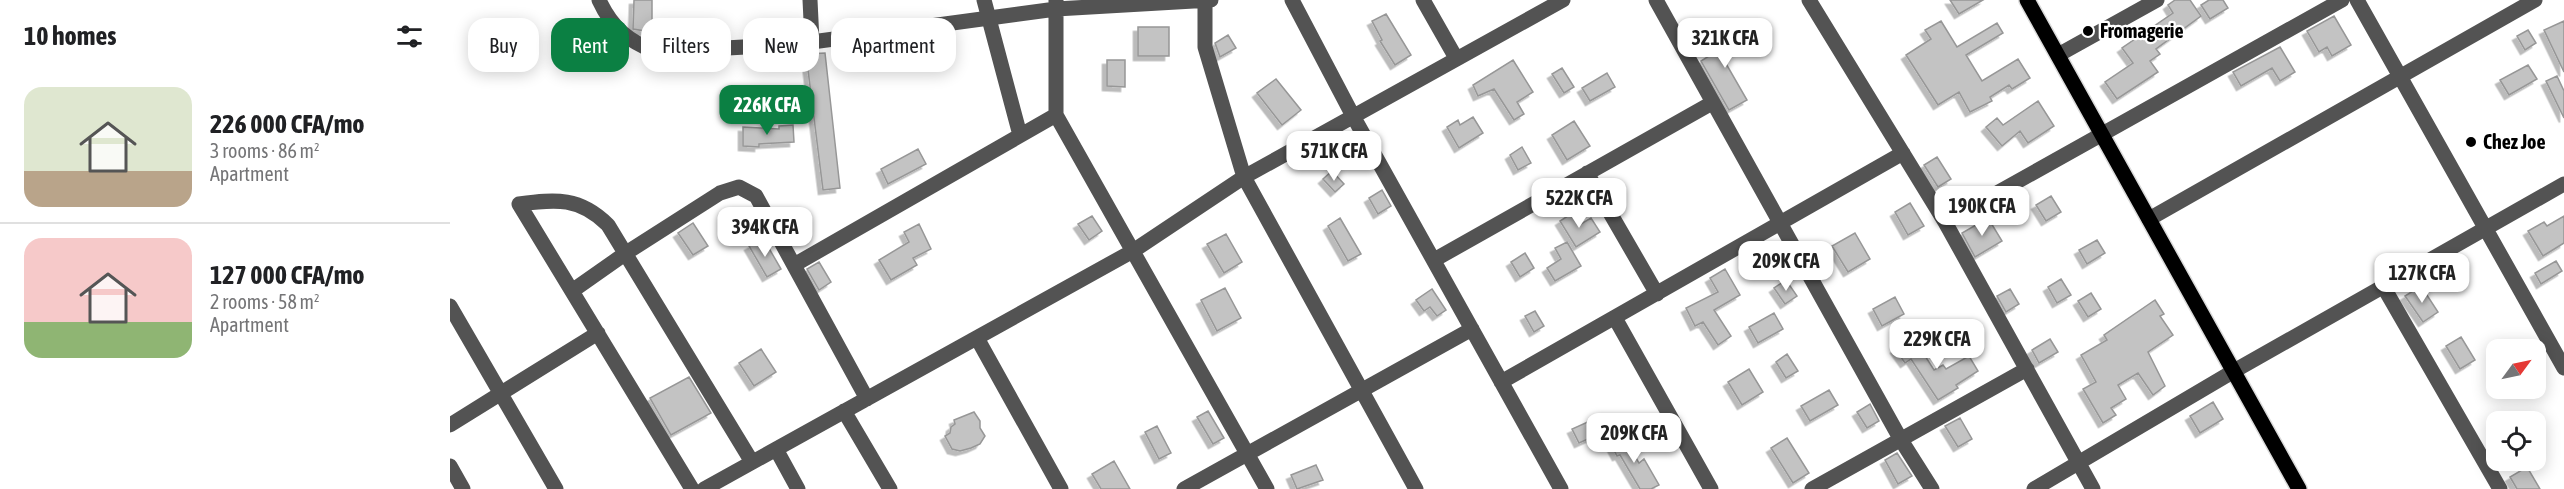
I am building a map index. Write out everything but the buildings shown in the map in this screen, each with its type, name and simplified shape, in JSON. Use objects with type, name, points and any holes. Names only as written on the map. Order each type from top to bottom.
[{"type":"main road","points":[[2027,0],[2299,489]]},
{"type":"street","points":[[599,0],[608,21],[636,44],[656,52],[743,47]]},
{"type":"street","points":[[810,0],[811,18]]},
{"type":"street","points":[[984,0],[1020,135]]},
{"type":"street","points":[[1205,0],[1205,47],[1244,177],[1416,489]]},
{"type":"street","points":[[819,40],[988,18],[1056,4],[1211,0]]},
{"type":"street","points":[[1292,0],[1353,116],[1561,489]]},
{"type":"street","points":[[1423,0],[1456,58]]},
{"type":"street","points":[[705,489],[1133,251],[1244,177],[1563,0]]},
{"type":"street","points":[[1656,0],[1901,440],[1932,489]]},
{"type":"street","points":[[1809,0],[1945,222],[2093,489]]},
{"type":"street","points":[[2058,55],[2157,0]]},
{"type":"street","points":[[1945,222],[2342,0]]},
{"type":"street","points":[[2357,0],[2564,368]]},
{"type":"street","points":[[2149,219],[2535,0]]},
{"type":"street","points":[[1056,4],[1056,115],[1267,489]]},
{"type":"street","points":[[1434,260],[1712,103]]},
{"type":"street","points":[[794,265],[1056,115]]},
{"type":"street","points":[[1501,382],[1903,153]]},
{"type":"street","points":[[1587,173],[1657,294]]},
{"type":"street","points":[[2034,489],[2234,371],[2564,184]]},
{"type":"street","points":[[572,291],[626,253],[720,193],[739,187],[756,196],[867,399]]},
{"type":"street","points":[[692,489],[519,204],[549,200],[575,204],[594,211],[608,225],[752,462]]},
{"type":"street","points":[[2383,286],[2500,489]]},
{"type":"street","points":[[450,306],[556,489]]},
{"type":"street","points":[[1615,318],[1711,489]]},
{"type":"street","points":[[1184,489],[1472,329]]},
{"type":"street","points":[[450,425],[598,333]]},
{"type":"street","points":[[978,338],[1061,489]]},
{"type":"street","points":[[1812,489],[2027,369]]},
{"type":"street","points":[[844,411],[890,489]]},
{"type":"street","points":[[776,449],[798,489]]},
{"type":"street","points":[[450,466],[463,489]]},
{"type":"place","name":"Fromagerie","points":[[2088,31]]},
{"type":"place","name":"Chez Joe","points":[[2471,142]]}]
